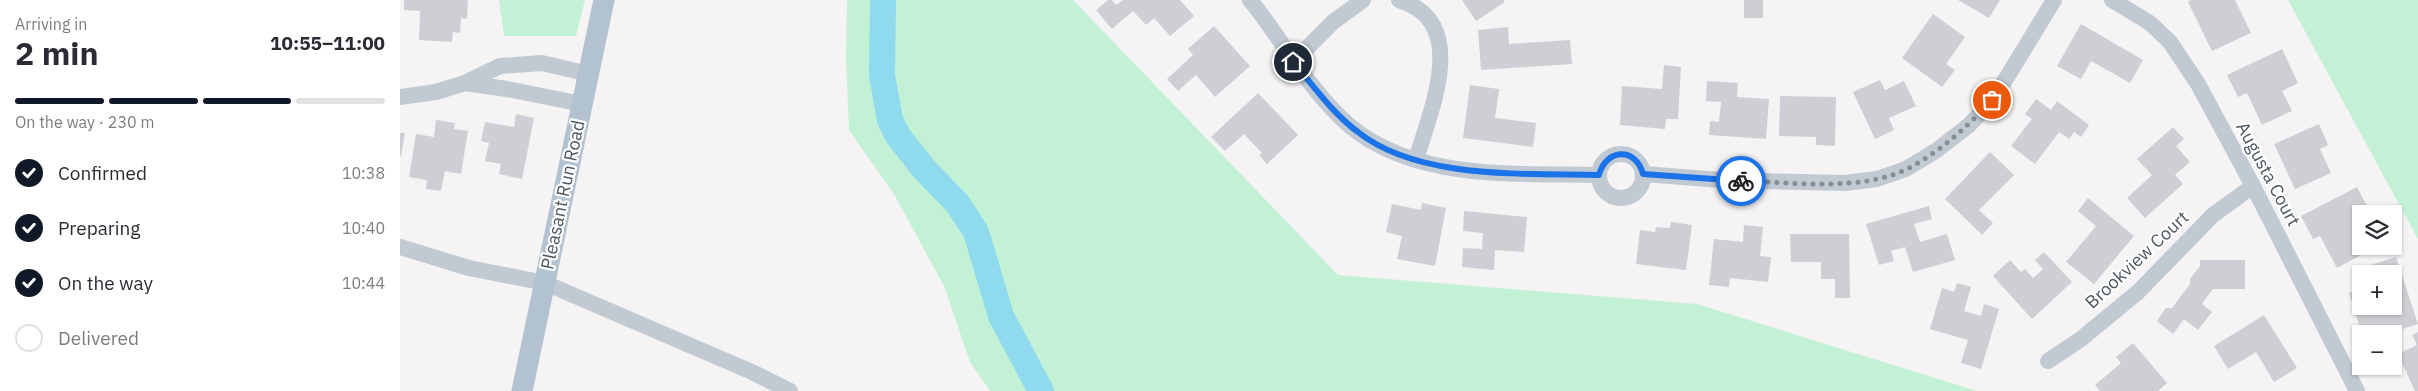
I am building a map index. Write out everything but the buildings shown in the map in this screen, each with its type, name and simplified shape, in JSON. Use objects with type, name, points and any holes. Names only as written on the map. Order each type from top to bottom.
[{"type":"main road","name":"Pleasant Run Road","points":[[522,391],[604,0]]},
{"type":"street","points":[[1250,0],[1293,62],[1340,117],[1359,134],[1389,151],[1416,160],[1474,171],[1599,175]]},
{"type":"street","points":[[1293,62],[1333,22],[1363,0]]},
{"type":"street","points":[[1399,0],[1423,12],[1433,24],[1441,46],[1441,60],[1435,96],[1416,160]]},
{"type":"street","points":[[1643,174],[1721,180],[1845,183],[1876,178],[1906,169],[1937,150],[1968,126],[1992,100],[2054,0]]},
{"type":"street","name":"Augusta Court","points":[[2112,0],[2144,19],[2170,42],[2198,84],[2253,186],[2357,391]]},
{"type":"street","points":[[400,97],[436,92],[465,83],[500,66],[542,63],[589,74]]},
{"type":"street","points":[[465,83],[507,89],[582,104]]},
{"type":"street","points":[[1620,154],[1630,156],[1637,161],[1643,174],[1640,187],[1635,193],[1620,198],[1609,194],[1603,189],[1599,175],[1601,165],[1606,160],[1620,154]]},
{"type":"street","name":"Brookview Court","points":[[2048,361],[2081,338],[2138,292],[2213,215],[2253,186]]},
{"type":"street","points":[[400,247],[469,268],[545,283],[752,372],[790,391]]},
{"type":"green space","points":[[499,0],[585,0],[576,36],[504,36]]},
{"type":"green space","points":[[847,0],[1073,0],[1338,275],[1697,304],[1977,391],[990,391],[970,362],[944,286],[894,194],[849,130],[846,60]]},
{"type":"green space","points":[[2288,0],[2418,0],[2418,239],[2402,210],[2402,205],[2400,205]]},
{"type":"waterway","points":[[883,0],[882,75],[890,120],[898,136],[924,169],[957,203],[976,232],[1001,316],[1041,391]]},
{"type":"way so far","points":[[1741,181],[1845,183],[1876,178],[1906,169],[1937,150],[1968,126],[1992,100]]},
{"type":"route","points":[[1293,62],[1340,117],[1359,134],[1389,151],[1416,160],[1474,171],[1599,175],[1601,165],[1606,160],[1612,155],[1620,154],[1630,156],[1637,161],[1643,174],[1741,181]]}]
